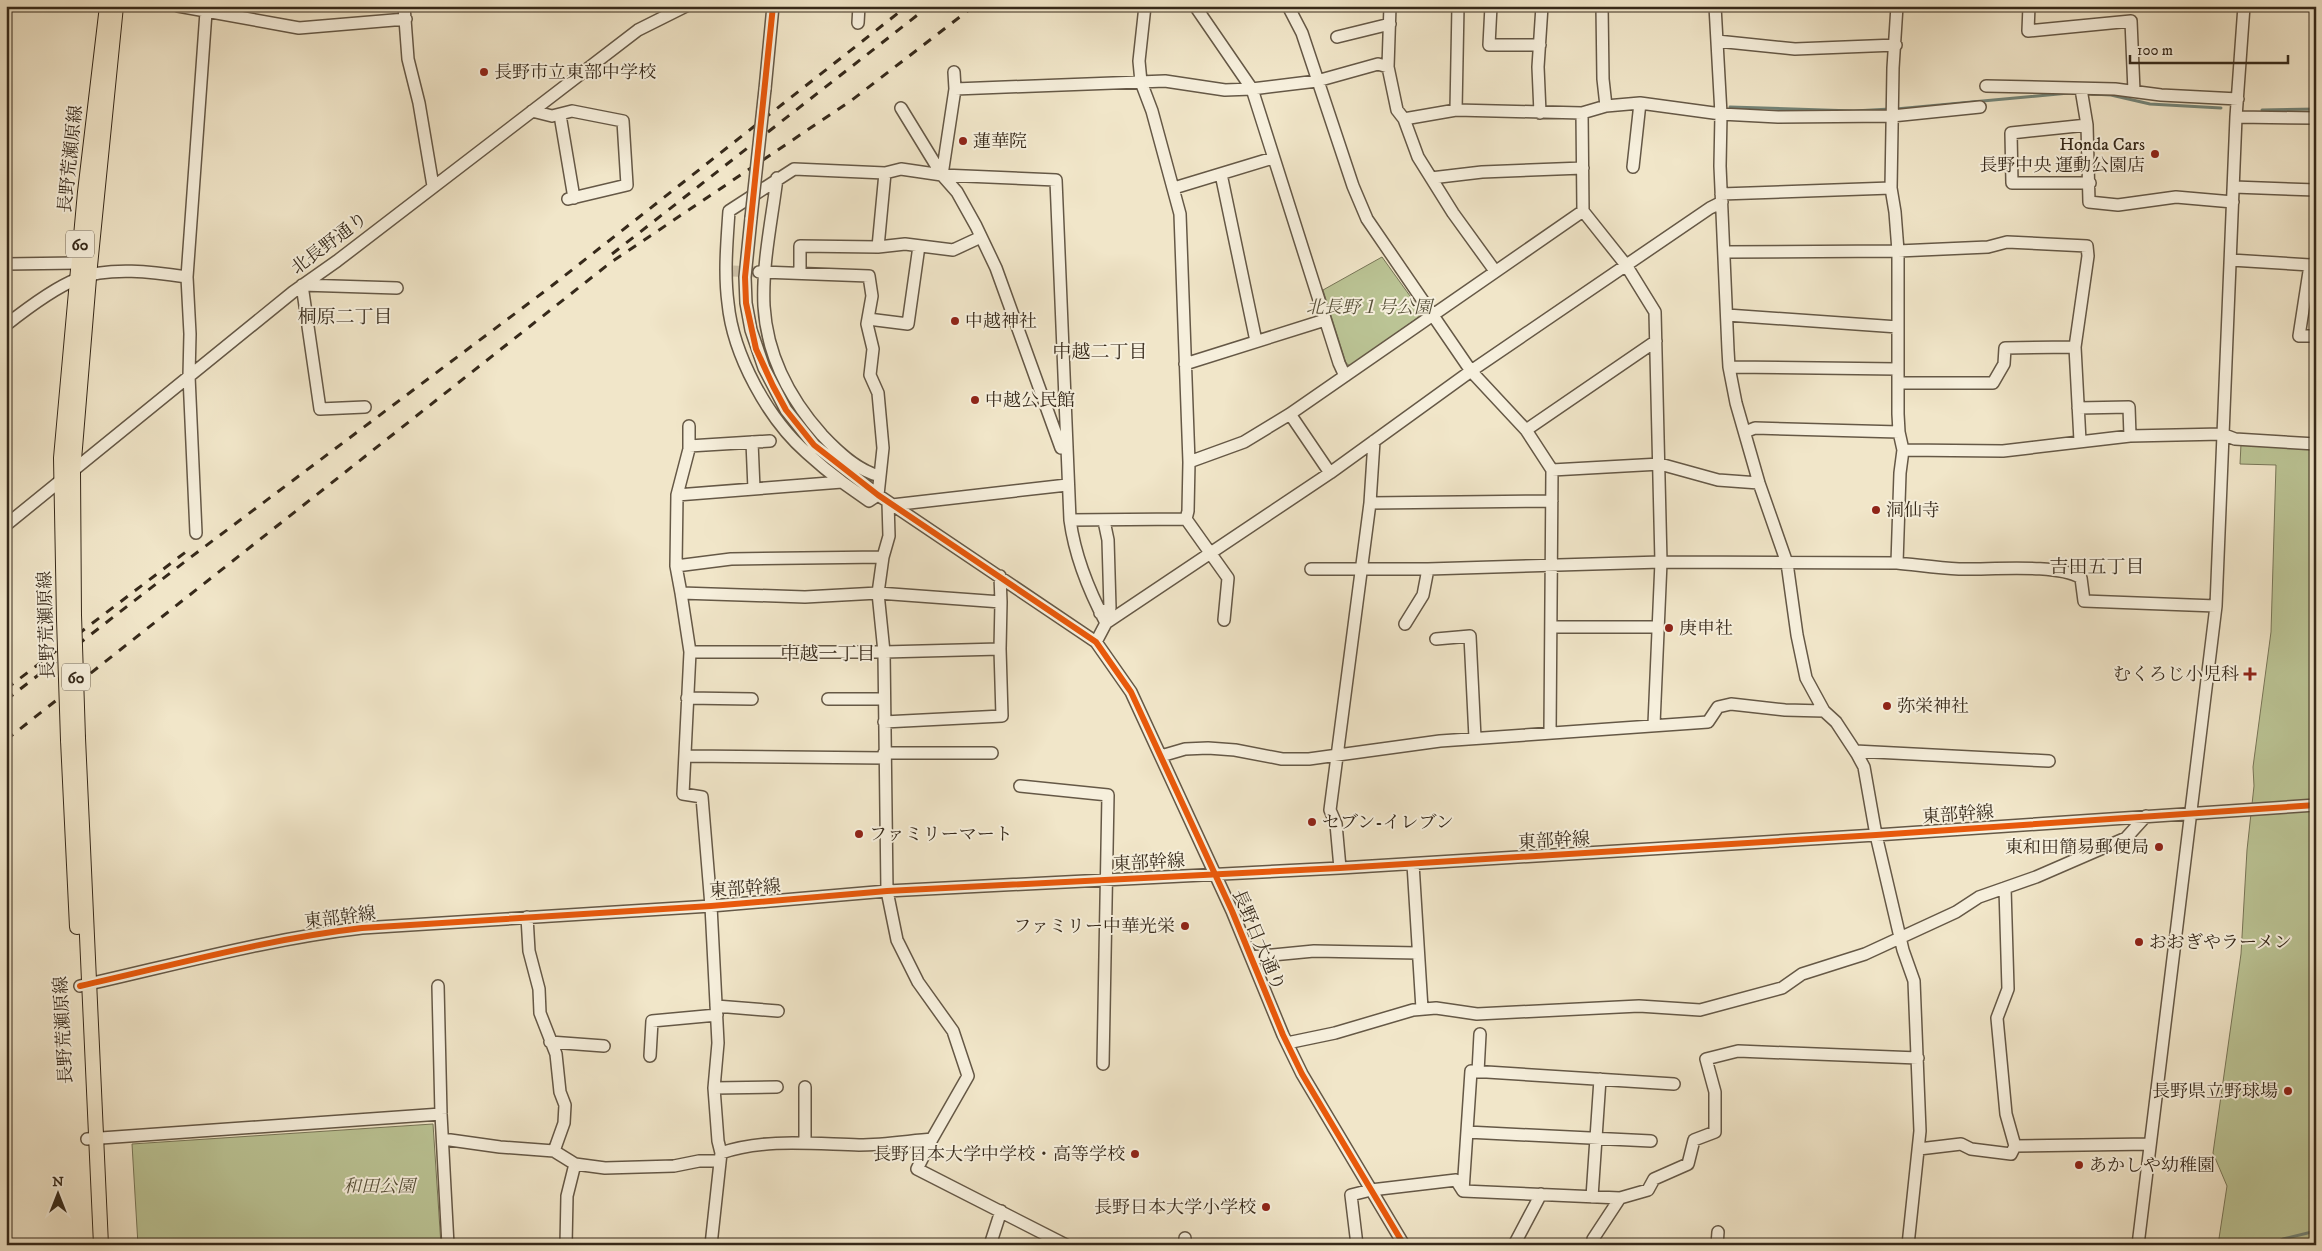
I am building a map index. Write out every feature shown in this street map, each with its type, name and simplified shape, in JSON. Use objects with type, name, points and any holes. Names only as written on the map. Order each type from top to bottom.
[{"type":"main road","name":"長野荒瀬原線","points":[[69,617],[73,472],[83,277],[78,264],[106,6]]},
{"type":"main road","name":"長野荒瀬原線","points":[[92,1245],[91,1138],[85,985],[69,617],[60,482],[116,6]]},
{"type":"main road","name":"長野荒瀬原線","points":[[91,1138],[101,1245]]},
{"type":"street","points":[[178,6],[299,28],[406,19]]},
{"type":"street","points":[[404,6],[408,59],[419,103],[433,186]]},
{"type":"street","name":"北長野通り","points":[[6,526],[302,286],[638,30],[686,6]]},
{"type":"street","points":[[772,6],[745,277],[750,330],[764,368],[786,410],[814,444],[886,501],[1096,642],[1103,618],[1110,608],[1108,540],[1104,521]]},
{"type":"street","points":[[858,23],[859,6]]},
{"type":"street","points":[[1145,6],[1139,61],[1141,82],[1152,111],[1180,214],[1189,462],[1188,511],[1186,519]]},
{"type":"street","points":[[1195,6],[1252,89],[1325,320],[1345,376]]},
{"type":"street","points":[[1288,6],[1302,33],[1317,81],[1367,219],[1471,371],[1526,430],[1552,470],[1550,733]]},
{"type":"street","points":[[1390,6],[1388,67],[1397,110],[1404,118],[1418,157],[1453,213],[1496,271]]},
{"type":"street","points":[[1456,110],[1458,6]]},
{"type":"street","points":[[1491,6],[1489,45],[1540,45]]},
{"type":"street","points":[[1540,113],[1542,6]]},
{"type":"street","points":[[1602,6],[1603,79],[1606,106]]},
{"type":"street","points":[[1715,6],[1721,114],[1721,198],[1730,367],[1759,482],[1787,563],[1806,678],[1824,710],[1836,722],[1864,767],[1876,835],[1901,938],[1914,981],[1920,1131],[1908,1245]]},
{"type":"street","points":[[1897,6],[1890,188],[1895,212],[1898,251],[1897,369],[1899,432],[1903,450],[1900,473],[1897,563]]},
{"type":"street","points":[[2028,6],[2028,32],[2131,21],[2134,91]]},
{"type":"street","points":[[2138,1245],[2216,606],[2236,117],[2244,6]]},
{"type":"street","points":[[196,533],[187,277],[206,12]]},
{"type":"street","points":[[1337,37],[1390,24]]},
{"type":"street","points":[[1717,41],[1795,49],[1896,44]]},
{"type":"street","points":[[955,89],[1141,82],[1186,83],[1225,90],[1252,89],[1317,81],[1378,64],[1388,67]]},
{"type":"street","points":[[942,174],[955,89],[954,72]]},
{"type":"street","points":[[1986,86],[2134,91],[2161,95],[2238,99]]},
{"type":"street","points":[[2080,89],[2087,125],[2089,202],[2118,205],[2176,197],[2233,202]]},
{"type":"street","points":[[1404,118],[1456,110],[1582,113],[1606,106],[1640,103],[1721,114],[1778,117],[1980,107]]},
{"type":"street","points":[[1633,167],[1640,103]]},
{"type":"street","points":[[901,108],[942,174],[956,192],[996,268],[1061,448]]},
{"type":"street","points":[[532,111],[552,116],[560,114],[572,111],[623,122],[626,185],[571,198],[560,114]]},
{"type":"street","points":[[1582,113],[1583,211],[1599,234],[1626,265],[1655,312],[1661,562],[1654,724]]},
{"type":"street","points":[[2236,117],[2316,118]]},
{"type":"street","points":[[2087,125],[2011,133],[2012,183],[2090,183]]},
{"type":"street","points":[[1174,188],[1273,158]]},
{"type":"street","points":[[1431,178],[1482,172],[1583,168]]},
{"type":"street","points":[[1067,485],[886,501],[869,500],[842,482],[805,452],[780,422],[752,381],[735,334],[728,306],[730,271],[729,211],[777,178],[794,169],[885,173],[901,169],[942,174],[1056,180],[1067,485],[1070,520],[1072,538],[1090,594],[1103,618]]},
{"type":"street","points":[[878,246],[885,173]]},
{"type":"street","points":[[1221,174],[1256,341]]},
{"type":"street","points":[[777,178],[762,273],[768,334],[780,372],[794,400],[818,430],[844,456],[870,473],[880,476]]},
{"type":"street","points":[[2234,187],[2316,190]]},
{"type":"street","points":[[1103,618],[1211,553],[1330,473],[1471,371],[1710,208],[1721,198],[1890,188]]},
{"type":"street","points":[[1189,462],[1244,442],[1290,414],[1583,211]]},
{"type":"street","points":[[800,273],[800,246],[905,244],[953,250],[981,237]]},
{"type":"street","points":[[1725,252],[1898,251],[1988,247],[2007,242],[2087,246],[2088,256],[2075,347],[2080,440]]},
{"type":"street","points":[[868,320],[908,324],[919,246]]},
{"type":"street","points":[[2231,260],[2313,264],[2299,336],[2316,336]]},
{"type":"street","points":[[6,264],[78,264]]},
{"type":"street","points":[[6,325],[64,285],[83,277],[147,270],[187,277]]},
{"type":"street","points":[[762,273],[868,276],[872,296],[868,320],[873,350],[870,376],[878,393],[884,448],[880,476],[886,501],[889,536],[883,557],[878,594],[884,652],[887,891],[897,940],[918,982],[953,1031],[968,1076],[917,1169],[1066,1245]]},
{"type":"street","points":[[365,407],[320,409],[302,286],[397,288]]},
{"type":"street","points":[[1728,316],[1898,327]]},
{"type":"street","points":[[1186,364],[1325,320]]},
{"type":"street","points":[[1526,430],[1656,342]]},
{"type":"street","points":[[1898,383],[1993,383],[2004,364],[2006,348],[2075,347]]},
{"type":"street","points":[[1730,367],[1897,369]]},
{"type":"street","points":[[2078,408],[2129,407],[2130,436]]},
{"type":"street","points":[[1290,414],[1330,473]]},
{"type":"street","points":[[689,426],[689,446],[677,496],[676,566],[690,652],[683,794],[702,797],[717,1011],[718,1043],[714,1088],[720,1157],[715,1224],[711,1245]]},
{"type":"street","points":[[1745,432],[1755,428],[1899,432]]},
{"type":"street","points":[[1903,450],[2003,451],[2080,440],[2130,436],[2222,434],[2235,439],[2316,444]]},
{"type":"street","points":[[689,446],[770,441]]},
{"type":"street","points":[[1340,868],[1336,824],[1330,810],[1370,503],[1374,441]]},
{"type":"street","points":[[752,442],[754,489]]},
{"type":"street","points":[[1552,470],[1660,464],[1718,480],[1759,482]]},
{"type":"street","points":[[677,496],[842,482]]},
{"type":"street","points":[[1370,503],[1552,501]]},
{"type":"street","points":[[1070,520],[1186,519]]},
{"type":"street","points":[[1186,519],[1228,578],[1224,620]]},
{"type":"street","points":[[676,566],[731,559],[883,557]]},
{"type":"street","points":[[1311,569],[1428,569],[1661,562],[1897,563],[1932,567],[2018,569],[2073,573],[2081,578],[2084,601],[2216,606]]},
{"type":"street","points":[[1405,624],[1423,595],[1428,569]]},
{"type":"street","points":[[884,722],[1002,716],[1000,576]]},
{"type":"street","points":[[681,593],[805,597],[878,594],[1001,602]]},
{"type":"street","points":[[1552,627],[1658,627]]},
{"type":"street","points":[[1436,639],[1470,636],[1475,738]]},
{"type":"street","name":"長野日大通り","points":[[1096,642],[1131,692],[1251,957],[1287,1043],[1315,1098],[1404,1245]]},
{"type":"street","points":[[690,652],[884,652],[1000,649]]},
{"type":"street","points":[[687,698],[752,699]]},
{"type":"street","points":[[828,699],[884,699]]},
{"type":"street","points":[[1161,756],[1186,749],[1208,748],[1235,750],[1282,758],[1309,759],[1440,740],[1654,724],[1708,722],[1718,707],[1731,704],[1784,710],[1824,710]]},
{"type":"street","points":[[1855,751],[2049,761]]},
{"type":"street","points":[[686,756],[884,756],[992,753]]},
{"type":"street","points":[[1020,786],[1108,795],[1103,1064]]},
{"type":"street","name":"東部幹線","points":[[85,985],[324,932],[362,928],[711,906],[887,891],[1413,864],[2316,805]]},
{"type":"street","points":[[1287,1043],[1335,1033],[1422,1009],[1436,1008],[1477,1014],[1639,1006],[1700,1010],[1782,988],[1802,974],[1865,954],[1956,912],[1979,897],[2036,877],[2126,838],[2146,816]]},
{"type":"street","points":[[1413,864],[1422,1009]]},
{"type":"street","points":[[1919,1149],[1961,1144],[1972,1148],[2011,1154],[2015,1146],[2006,1114],[1997,1018],[2008,989],[2005,888]]},
{"type":"street","points":[[527,917],[529,950],[539,989],[540,1013],[556,1054],[560,1092],[565,1106],[564,1123],[554,1151]]},
{"type":"street","points":[[1251,957],[1314,951],[1418,953]]},
{"type":"street","points":[[438,986],[441,1114],[448,1245]]},
{"type":"street","points":[[650,1056],[652,1021],[717,1011],[778,1011]]},
{"type":"street","points":[[1478,1072],[1480,1034]]},
{"type":"street","points":[[550,1042],[604,1046]]},
{"type":"street","points":[[1463,1191],[1620,1198],[1648,1190],[1654,1179],[1688,1164],[1694,1140],[1714,1132],[1714,1092],[1706,1059],[1738,1051],[1918,1058]]},
{"type":"street","points":[[1463,1191],[1471,1071],[1674,1084]]},
{"type":"street","points":[[1592,1197],[1600,1080]]},
{"type":"street","points":[[714,1088],[777,1087]]},
{"type":"street","points":[[805,1087],[805,1144]]},
{"type":"street","points":[[91,1138],[441,1114]]},
{"type":"street","points":[[1467,1132],[1651,1141]]},
{"type":"street","points":[[443,1139],[500,1147],[554,1151],[574,1164],[605,1168],[674,1166],[720,1157],[738,1147],[805,1144],[862,1145],[932,1139]]},
{"type":"street","points":[[2015,1146],[2150,1144]]},
{"type":"street","points":[[572,1245],[566,1245],[567,1196],[574,1164]]},
{"type":"street","points":[[1357,1245],[1351,1195],[1371,1190],[1456,1180],[1463,1191]]},
{"type":"street","points":[[1514,1245],[1541,1194]]},
{"type":"street","points":[[1593,1245],[1593,1238],[1620,1198]]},
{"type":"street","points":[[990,1245],[1000,1211]]},
{"type":"street","points":[[1717,1245],[1718,1232]]},
{"type":"green space","name":"北長野１号公園","points":[[1382,257],[1423,314],[1350,366],[1346,363],[1323,290]]},
{"type":"green space","points":[[2241,444],[2316,450],[2316,1245],[2218,1245],[2227,1186],[2213,1153],[2241,954],[2247,850],[2254,786],[2253,767],[2271,632],[2276,465],[2240,464]]},
{"type":"green space","name":"和田公園","points":[[433,1124],[441,1245],[138,1245],[132,1144]]},
{"type":"waterway","points":[[1896,109],[2069,93]]},
{"type":"waterway","points":[[2092,94],[2111,95],[2150,104],[2221,108]]},
{"type":"waterway","points":[[1730,107],[1854,111],[1890,109]]},
{"type":"waterway","points":[[2262,110],[2316,109]]},
{"type":"waterway","points":[[2272,1245],[2283,1239],[2316,1231]]},
{"type":"tunnel","points":[[733,271],[759,272]]},
{"type":"railway","points":[[6,700],[191,557],[549,288],[907,6]]},
{"type":"railway","points":[[612,254],[929,6]]},
{"type":"railway","points":[[6,740],[610,263],[852,100],[974,6]]},
{"type":"railway","points":[[6,689],[191,548]]},
{"type":"cycle path","points":[[773,6],[745,277],[746,303],[756,349],[773,386],[786,410],[814,445],[878,495],[1096,642],[1131,692],[1232,911],[1283,1035],[1302,1074],[1404,1245]]},
{"type":"cycle path","points":[[80,986],[221,953],[291,939],[362,928],[711,906],[887,891],[1340,868],[1876,835],[2316,805]]},
{"type":"place","name":"長野市立東部中学校","points":[[484,72]]},
{"type":"place","name":"蓮華院","points":[[963,141]]},
{"type":"place","name":"Honda Cars 長野中央 運動公園店","points":[[2155,154]]},
{"type":"place","name":"中越神社","points":[[955,321]]},
{"type":"place","name":"中越公民館","points":[[975,400]]},
{"type":"place","name":"洞仙寺","points":[[1876,510]]},
{"type":"place","name":"庚申社","points":[[1669,628]]},
{"type":"place","name":"むくろじ小児科","points":[[2250,674]]},
{"type":"place","name":"弥栄神社","points":[[1887,706]]},
{"type":"place","name":"セブン-イレブン","points":[[1312,822]]},
{"type":"place","name":"ファミリーマート","points":[[859,834]]},
{"type":"place","name":"東和田簡易郵便局","points":[[2159,847]]},
{"type":"place","name":"ファミリー中華光栄","points":[[1185,926]]},
{"type":"place","name":"おおぎやラーメン","points":[[2139,942]]},
{"type":"place","name":"長野県立野球場","points":[[2288,1091]]},
{"type":"place","name":"長野日本大学中学校・高等学校","points":[[1135,1154]]},
{"type":"place","name":"あかしや幼稚園","points":[[2079,1165]]},
{"type":"place","name":"長野日本大学小学校","points":[[1266,1207]]},
{"type":"district","name":"桐原二丁目","points":[[345,316]]},
{"type":"district","name":"中越二丁目","points":[[1100,351]]},
{"type":"district","name":"吉田五丁目","points":[[2097,566]]},
{"type":"district","name":"中越一丁目","points":[[828,653]]}]
